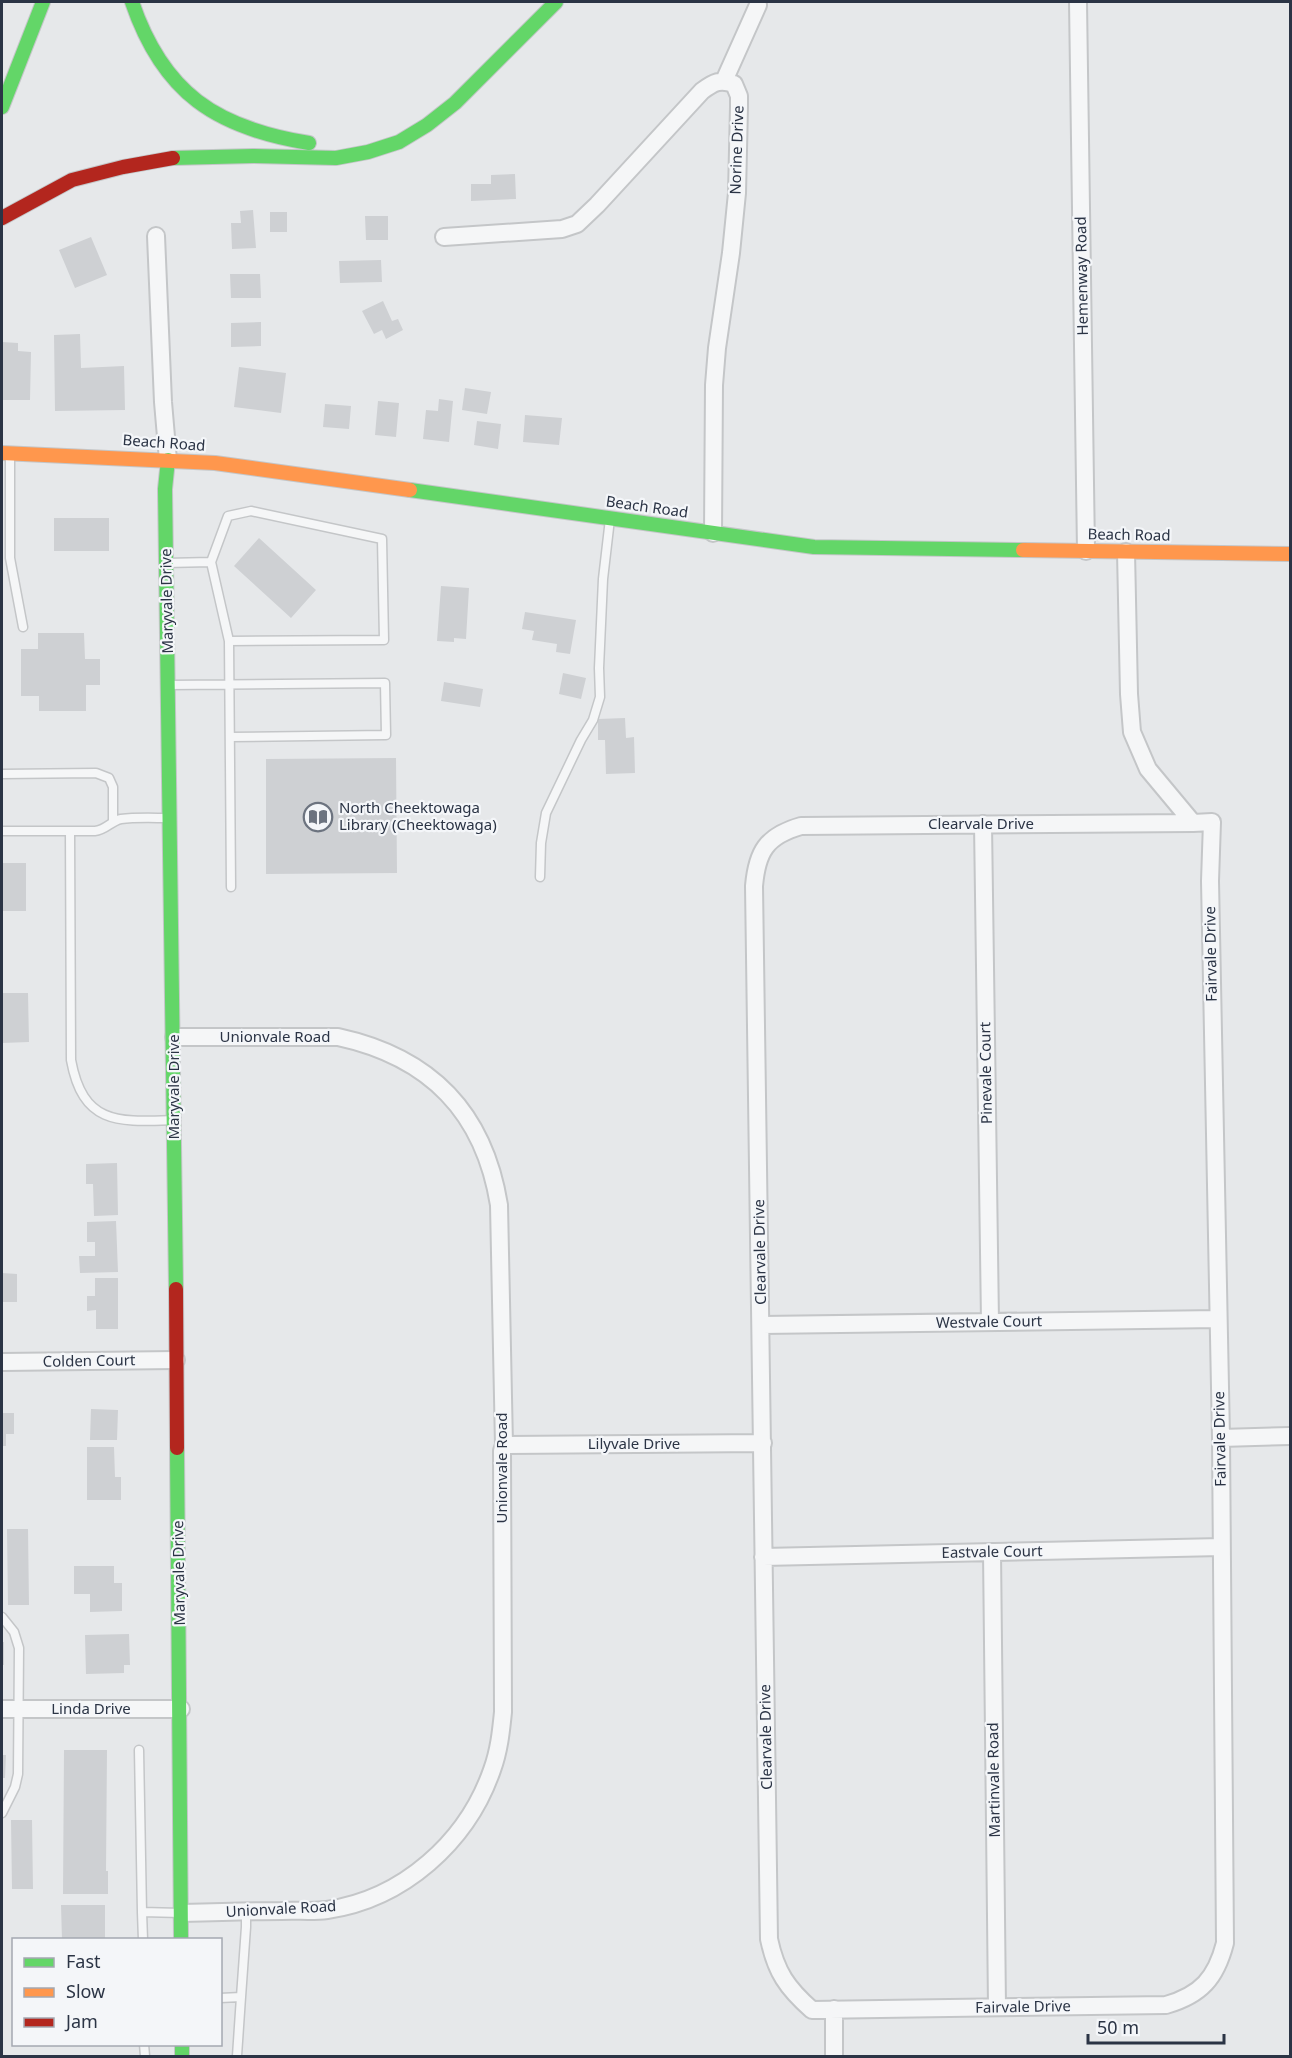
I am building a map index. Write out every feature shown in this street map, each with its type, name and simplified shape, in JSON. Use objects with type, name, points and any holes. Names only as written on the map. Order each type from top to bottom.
[{"type":"main road","points":[[2,106],[43,2]]},
{"type":"main road","points":[[132,2],[148,42],[162,67],[175,84],[213,113],[247,129],[283,139],[326,143]]},
{"type":"main road","points":[[2,218],[72,180],[123,167],[180,157],[336,158],[368,152],[399,142],[428,125],[455,103],[556,2]]},
{"type":"main road","name":"Beach Road","points":[[6,453],[215,463],[814,547],[1290,554]]},
{"type":"main road","name":"Maryvale Drive","points":[[168,460],[165,489],[175,1120],[181,1938]]},
{"type":"street","name":"Hemenway Road","points":[[1078,2],[1086,551]]},
{"type":"street","points":[[444,237],[562,229],[577,224],[605,197],[702,91],[714,82],[724,81],[758,5]]},
{"type":"street","name":"Norine Drive","points":[[713,532],[714,385],[731,253],[739,107],[739,96],[734,84],[724,81]]},
{"type":"street","name":"Maryvale Drive","points":[[156,236],[163,402],[168,460]]},
{"type":"street","name":"Fairvale Drive","points":[[834,2009],[1166,2005],[1182,2000],[1197,1991],[1211,1977],[1220,1962],[1225,1944],[1221,1438],[1210,881],[1212,822],[1193,823],[1148,769],[1132,732],[1126,552]]},
{"type":"street","name":"Clearvale Drive","points":[[834,2009],[812,2010],[794,1994],[778,1969],[769,1940],[754,886],[758,858],[764,848],[778,835],[801,826],[1193,823]]},
{"type":"street","name":"Pinevale Court","points":[[983,824],[990,1322]]},
{"type":"street","name":"Unionvale Road","points":[[174,1037],[338,1037],[412,1065],[457,1102],[476,1132],[485,1153],[496,1186],[499,1205],[504,1445],[502,1452],[503,1712],[493,1768],[468,1820],[450,1843],[406,1880],[354,1904],[326,1910],[181,1913]]},
{"type":"street","name":"Westvale Court","points":[[761,1325],[1218,1319]]},
{"type":"street","name":"Colden Court","points":[[2,1362],[176,1360]]},
{"type":"street","points":[[1221,1438],[1290,1436]]},
{"type":"street","name":"Lilyvale Drive","points":[[504,1445],[763,1443]]},
{"type":"street","name":"Eastvale Court","points":[[763,1557],[1221,1547]]},
{"type":"street","name":"Martinvale Road","points":[[992,1552],[997,2007]]},
{"type":"street","name":"Linda Drive","points":[[10,1709],[181,1708]]},
{"type":"street","points":[[834,2009],[834,2056]]},
{"type":"lane","points":[[6,453],[10,558],[22,627]]},
{"type":"lane","points":[[229,641],[384,640],[382,538],[251,511],[228,516],[212,562],[229,641],[231,888]]},
{"type":"lane","points":[[540,878],[541,843],[546,813],[593,720],[600,697],[603,579],[610,518]]},
{"type":"lane","points":[[166,563],[212,562]]},
{"type":"lane","points":[[168,685],[385,682],[386,735],[230,737]]},
{"type":"lane","points":[[2,774],[102,774],[109,778],[113,787],[113,821]]},
{"type":"lane","points":[[2,831],[100,830],[109,826],[113,821],[121,819],[170,818]]},
{"type":"lane","points":[[70,831],[71,1060],[76,1084],[93,1107],[106,1116],[127,1122],[175,1120]]},
{"type":"lane","points":[[2,1617],[14,1632],[19,1648],[10,1709],[18,1774],[15,1787],[2,1813]]},
{"type":"lane","points":[[139,1750],[143,1938]]},
{"type":"lane","points":[[237,2056],[246,1911]]},
{"type":"lane","points":[[142,1912],[181,1913]]},
{"type":"lane","points":[[222,1998],[241,1997]]},
{"type":"building","points":[[515,174],[516,199],[471,201],[471,184],[491,184],[491,175]]},
{"type":"building","points":[[253,210],[256,248],[232,249],[231,223],[241,223],[240,211]]},
{"type":"building","points":[[270,212],[287,212],[287,232],[270,232]]},
{"type":"building","points":[[365,216],[388,216],[388,240],[366,240]]},
{"type":"building","points":[[91,237],[107,275],[75,288],[59,250]]},
{"type":"building","points":[[381,260],[382,282],[340,283],[339,261]]},
{"type":"building","points":[[230,274],[260,274],[261,298],[231,298]]},
{"type":"building","points":[[383,301],[392,321],[398,319],[403,330],[386,339],[382,330],[374,334],[362,311]]},
{"type":"building","points":[[261,322],[261,346],[231,347],[231,323]]},
{"type":"building","points":[[80,334],[81,368],[124,366],[125,410],[55,411],[54,335]]},
{"type":"building","points":[[2,342],[18,343],[18,351],[31,352],[30,400],[2,400]]},
{"type":"building","points":[[239,367],[286,373],[281,413],[234,407]]},
{"type":"building","points":[[465,388],[491,392],[487,414],[462,410]]},
{"type":"building","points":[[439,399],[453,401],[449,442],[423,439],[426,410],[438,411]]},
{"type":"building","points":[[378,401],[399,403],[396,437],[375,435]]},
{"type":"building","points":[[325,404],[351,406],[349,429],[323,427]]},
{"type":"building","points":[[525,415],[562,418],[559,445],[523,442]]},
{"type":"building","points":[[477,421],[501,424],[498,449],[474,445]]},
{"type":"building","points":[[54,518],[109,518],[109,551],[54,551]]},
{"type":"building","points":[[259,538],[316,590],[291,618],[234,566]]},
{"type":"building","points":[[441,586],[469,588],[466,639],[454,638],[454,642],[437,641]]},
{"type":"building","points":[[525,612],[576,620],[570,654],[556,652],[557,644],[532,640],[534,631],[522,629]]},
{"type":"building","points":[[38,633],[84,633],[85,659],[100,659],[100,685],[86,685],[86,711],[39,711],[39,696],[21,696],[21,649],[38,649]]},
{"type":"building","points":[[563,673],[586,678],[581,699],[559,694]]},
{"type":"building","points":[[444,682],[483,689],[480,707],[441,701]]},
{"type":"building","points":[[625,718],[626,738],[634,737],[635,773],[606,774],[605,740],[598,740],[598,719]]},
{"type":"building","points":[[396,758],[397,873],[266,874],[266,759]]},
{"type":"building","points":[[2,863],[26,863],[26,911],[2,911]]},
{"type":"building","points":[[2,993],[28,993],[29,1042],[2,1043]]},
{"type":"building","points":[[117,1163],[118,1215],[94,1216],[93,1184],[86,1184],[86,1164]]},
{"type":"building","points":[[116,1221],[118,1272],[80,1273],[79,1256],[95,1256],[95,1242],[87,1242],[87,1222]]},
{"type":"building","points":[[2,1273],[17,1274],[17,1302],[2,1302]]},
{"type":"building","points":[[95,1278],[118,1278],[118,1329],[96,1329],[96,1310],[87,1311],[87,1296],[95,1296]]},
{"type":"building","points":[[91,1409],[118,1410],[117,1440],[90,1440]]},
{"type":"building","points":[[2,1413],[14,1413],[14,1434],[6,1434],[6,1446],[2,1446]]},
{"type":"building","points":[[87,1447],[114,1447],[115,1477],[121,1477],[121,1500],[87,1500]]},
{"type":"building","points":[[7,1529],[28,1529],[29,1605],[8,1605]]},
{"type":"building","points":[[74,1566],[114,1566],[114,1583],[122,1583],[122,1611],[90,1612],[90,1594],[74,1594]]},
{"type":"building","points":[[129,1634],[130,1665],[124,1665],[124,1673],[86,1674],[85,1635]]},
{"type":"building","points":[[2,1642],[4,1642],[4,1665],[2,1665]]},
{"type":"building","points":[[64,1750],[107,1750],[106,1871],[108,1871],[108,1894],[63,1894]]},
{"type":"building","points":[[2,1755],[6,1755],[5,1778],[2,1778]]},
{"type":"building","points":[[11,1820],[32,1820],[33,1889],[12,1889]]},
{"type":"building","points":[[61,1905],[105,1905],[105,1938],[62,1938]]},
{"type":"traffic: fast","points":[[2,107],[43,2]]},
{"type":"traffic: fast","points":[[132,2],[145,34],[160,60],[177,83],[197,101],[220,116],[246,127],[309,143]]},
{"type":"traffic: fast","points":[[173,158],[253,156],[336,158],[368,152],[399,142],[427,125],[455,103],[556,2]]},
{"type":"traffic: fast","points":[[168,460],[165,489],[176,1289]]},
{"type":"traffic: fast","points":[[410,490],[814,547],[1023,550]]},
{"type":"traffic: fast","points":[[177,1448],[181,1938]]},
{"type":"traffic: fast","points":[[182,2046],[182,2056]]},
{"type":"traffic: slow","points":[[2,453],[215,463],[410,490]]},
{"type":"traffic: slow","points":[[1023,550],[1290,554]]},
{"type":"traffic: jam","points":[[2,218],[72,180],[123,167],[173,158]]},
{"type":"traffic: jam","points":[[176,1289],[177,1448]]},
{"type":"place","name":"North Cheektowaga Library (Cheektowaga)","points":[[318,817]]}]
